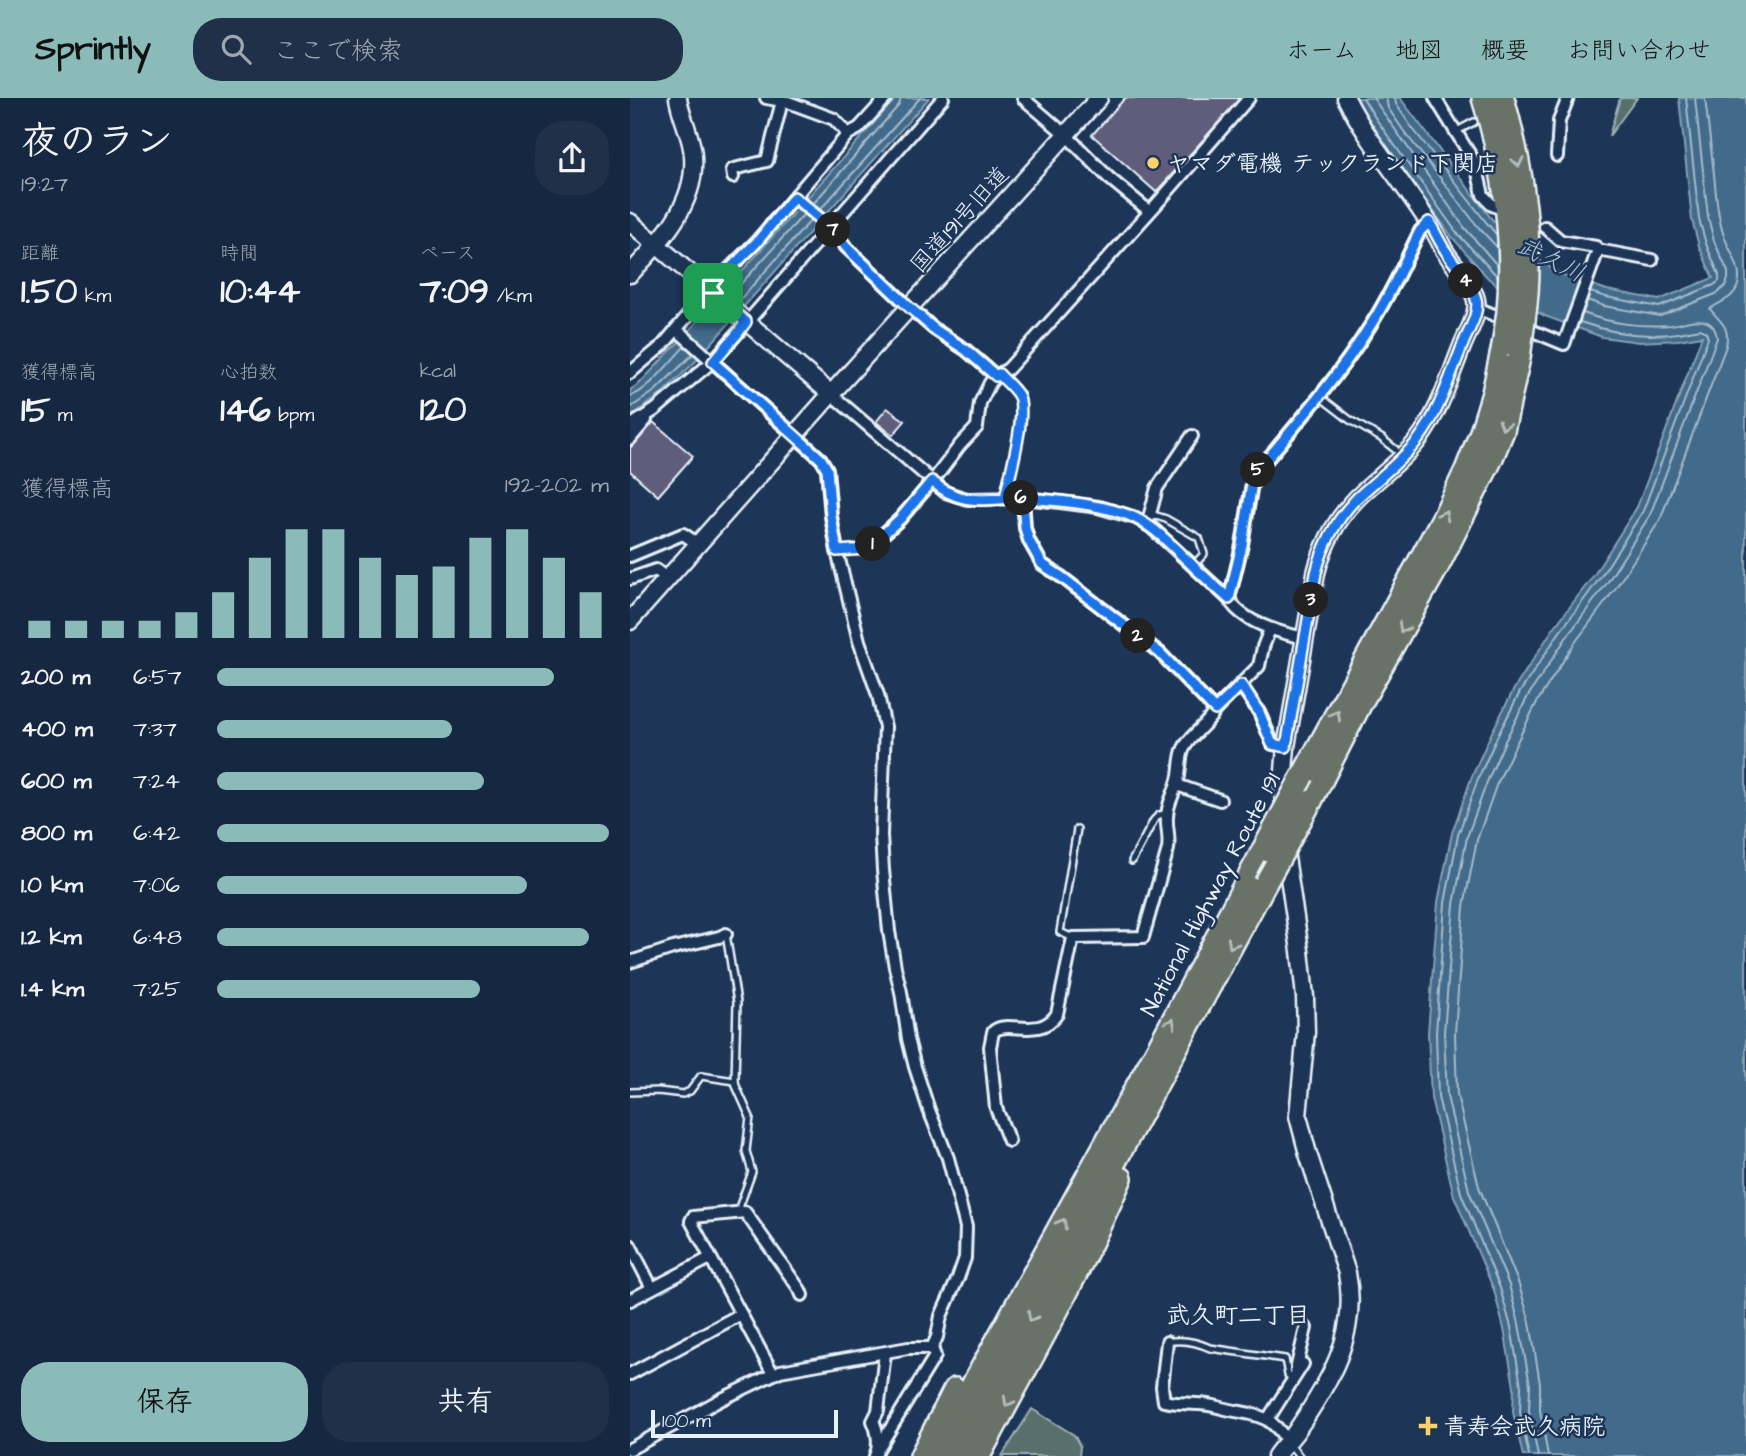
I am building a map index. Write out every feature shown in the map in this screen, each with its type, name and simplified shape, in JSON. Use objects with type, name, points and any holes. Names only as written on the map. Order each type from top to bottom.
[{"type":"highway","name":"National Highway Route 191","points":[[1483,98],[1520,221]]},
{"type":"highway","name":"National Highway Route 191","points":[[957,1456],[1311,801],[1362,701],[1438,566],[1503,431],[1511,352],[1510,290],[1520,221],[1521,173],[1503,98]]},
{"type":"highway","name":"National Highway Route 191","points":[[938,1456],[975,1380],[1158,1048],[1439,524],[1466,470],[1493,393],[1511,352]]},
{"type":"highway","points":[[979,1456],[1082,1262],[1174,1053]]},
{"type":"highway","points":[[921,1456],[962,1375],[1018,1281],[1040,1262]]},
{"type":"street","points":[[630,274],[668,230],[684,205],[691,181],[693,155],[678,98]]},
{"type":"street","points":[[766,98],[834,119],[848,134]]},
{"type":"street","points":[[630,373],[678,331],[701,301],[796,199],[848,134],[859,128],[886,98]]},
{"type":"street","points":[[630,439],[655,410],[738,333],[744,320],[756,314],[829,226],[943,98]]},
{"type":"street","points":[[1023,98],[1149,211]]},
{"type":"street","name":"国道191号旧道","points":[[630,621],[1099,98]]},
{"type":"street","points":[[867,549],[900,519],[976,426],[981,403],[990,383],[1008,369],[1250,98]]},
{"type":"street","points":[[1276,1456],[1295,1433],[1337,1361],[1349,1329],[1350,1303],[1348,1273],[1298,1116],[1306,1020],[1300,951],[1286,858],[1283,783],[1286,747],[1304,638],[1322,550],[1336,524],[1357,499],[1420,438],[1434,414],[1477,308],[1474,293],[1429,222],[1373,144],[1346,98]]},
{"type":"street","points":[[1435,98],[1457,131],[1478,173],[1483,195],[1492,205],[1561,241],[1596,247],[1598,252],[1564,344],[1477,308]]},
{"type":"street","points":[[1557,156],[1559,121],[1568,98]]},
{"type":"street","points":[[733,177],[734,169],[767,161],[782,101]]},
{"type":"street","points":[[796,199],[829,226],[846,247],[934,329],[998,375]]},
{"type":"street","points":[[630,222],[945,492],[967,499],[1023,498],[1098,507],[1149,519],[1193,566],[1246,615],[1270,629],[1304,638]]},
{"type":"street","points":[[1229,599],[1242,545],[1252,483],[1258,470],[1319,396],[1374,320],[1420,231],[1429,222]]},
{"type":"street","points":[[1598,252],[1652,260]]},
{"type":"street","points":[[678,331],[821,459],[827,469],[837,551],[859,641],[886,727],[880,835],[889,931],[908,1039],[929,1110],[948,1158],[966,1227],[966,1249],[961,1269],[941,1316],[932,1348],[935,1356],[877,1453]]},
{"type":"street","points":[[630,426],[655,410]]},
{"type":"street","points":[[1149,519],[1157,488],[1192,436]]},
{"type":"street","points":[[1023,498],[1025,528],[1042,564],[1160,653],[1215,710]]},
{"type":"street","points":[[630,556],[683,534],[698,544]]},
{"type":"street","points":[[630,579],[656,570],[668,579]]},
{"type":"street","points":[[1009,1141],[996,1108],[990,1047],[993,1031],[998,1027],[1039,1027],[1053,1020],[1057,1014],[1073,938],[1143,937],[1168,849],[1170,837],[1167,814],[1177,785],[1185,746],[1215,710],[1259,666],[1270,629]]},
{"type":"street","points":[[1241,685],[1259,712],[1272,744],[1286,747]]},
{"type":"street","points":[[1177,785],[1220,800]]},
{"type":"street","points":[[630,962],[726,934]]},
{"type":"street","points":[[773,1374],[691,1222],[693,1217],[745,1212],[802,1295]]},
{"type":"street","points":[[630,1245],[652,1288]]},
{"type":"street","points":[[630,1300],[710,1258]]},
{"type":"street","points":[[630,1374],[741,1314]]},
{"type":"street","points":[[1294,1378],[1306,1328]]},
{"type":"street","points":[[1167,1342],[1162,1387],[1164,1401],[1216,1406],[1251,1413],[1268,1419],[1288,1442]]},
{"type":"street","points":[[630,1449],[780,1371],[908,1348],[932,1348]]},
{"type":"street","points":[[877,1453],[873,1421],[878,1411],[885,1353]]},
{"type":"street","points":[[1268,1419],[1303,1364]]},
{"type":"lane","points":[[1457,131],[1474,122]]},
{"type":"lane","points":[[998,375],[1018,395],[1021,404],[1020,429],[1005,498]]},
{"type":"lane","points":[[1319,396],[1396,450]]},
{"type":"lane","points":[[1149,519],[1166,519],[1199,538],[1204,554],[1193,566]]},
{"type":"lane","points":[[837,551],[867,549]]},
{"type":"lane","points":[[1132,861],[1154,820],[1159,815],[1167,814]]},
{"type":"lane","points":[[1073,938],[1060,932],[1077,829]]},
{"type":"lane","points":[[726,934],[737,1002],[735,1081],[750,1117],[746,1151],[752,1172],[740,1205],[740,1213]]},
{"type":"lane","points":[[630,1092],[683,1094],[690,1091],[701,1076],[735,1081]]},
{"type":"lane","points":[[1167,1342],[1174,1340],[1200,1343],[1210,1348],[1285,1359],[1288,1375],[1294,1378]]},
{"type":"lane","points":[[1288,1442],[1299,1456]]},
{"type":"green space","points":[[1620,98],[1637,98],[1609,136]]},
{"type":"green space","points":[[1032,1409],[1074,1435],[1080,1446],[1079,1456],[1002,1456]]},
{"type":"water","points":[[896,98],[929,98],[694,363],[659,396],[630,417],[630,390],[639,384],[688,332]]},
{"type":"water","points":[[1355,98],[1400,98],[1491,218],[1519,248],[1561,274],[1607,290],[1659,300],[1713,278],[1699,246],[1692,220],[1679,98],[1746,98],[1746,1456],[1523,1456],[1513,1412],[1514,1387],[1504,1329],[1494,1290],[1454,1196],[1431,1098],[1428,1033],[1438,902],[1452,833],[1472,776],[1514,689],[1553,629],[1594,575],[1637,507],[1702,336],[1639,342],[1602,337],[1545,316],[1516,301],[1488,278],[1452,237]]},
{"type":"building","name":"ヤマダ電機 テックランド下関店","points":[[1125,98],[1241,98],[1156,192],[1092,135]]},
{"type":"building","points":[[887,408],[905,421],[893,435],[876,422]]},
{"type":"building","points":[[653,422],[693,456],[658,496],[630,471],[630,448]]},
{"type":"place","name":"ヤマダ電機 テックランド下関店","points":[[1153,163]]},
{"type":"place","name":"青寿会武久病院","points":[[1428,1426]]},
{"type":"district","name":"武久町二丁目","points":[[1238,1315]]},
{"type":"route","points":[[713,293],[709,290],[757,242],[794,197],[831,228],[846,247],[910,308],[996,376],[999,374],[1018,395],[1021,404],[1020,429],[1005,498],[1023,498],[1098,507],[1136,518],[1165,539],[1229,599],[1242,545],[1252,483],[1258,470],[1369,329],[1420,231],[1429,222],[1474,293],[1477,308],[1428,426],[1410,450],[1344,513],[1322,550],[1286,747],[1272,744],[1259,712],[1241,685],[1215,710],[1160,653],[1042,564],[1025,528],[1023,498],[967,499],[945,492],[932,481],[900,519],[867,549],[837,551],[827,469],[821,459],[713,362],[746,322],[713,293]]},
{"type":"water label","name":"武久川","points":[[1551,259]]}]
